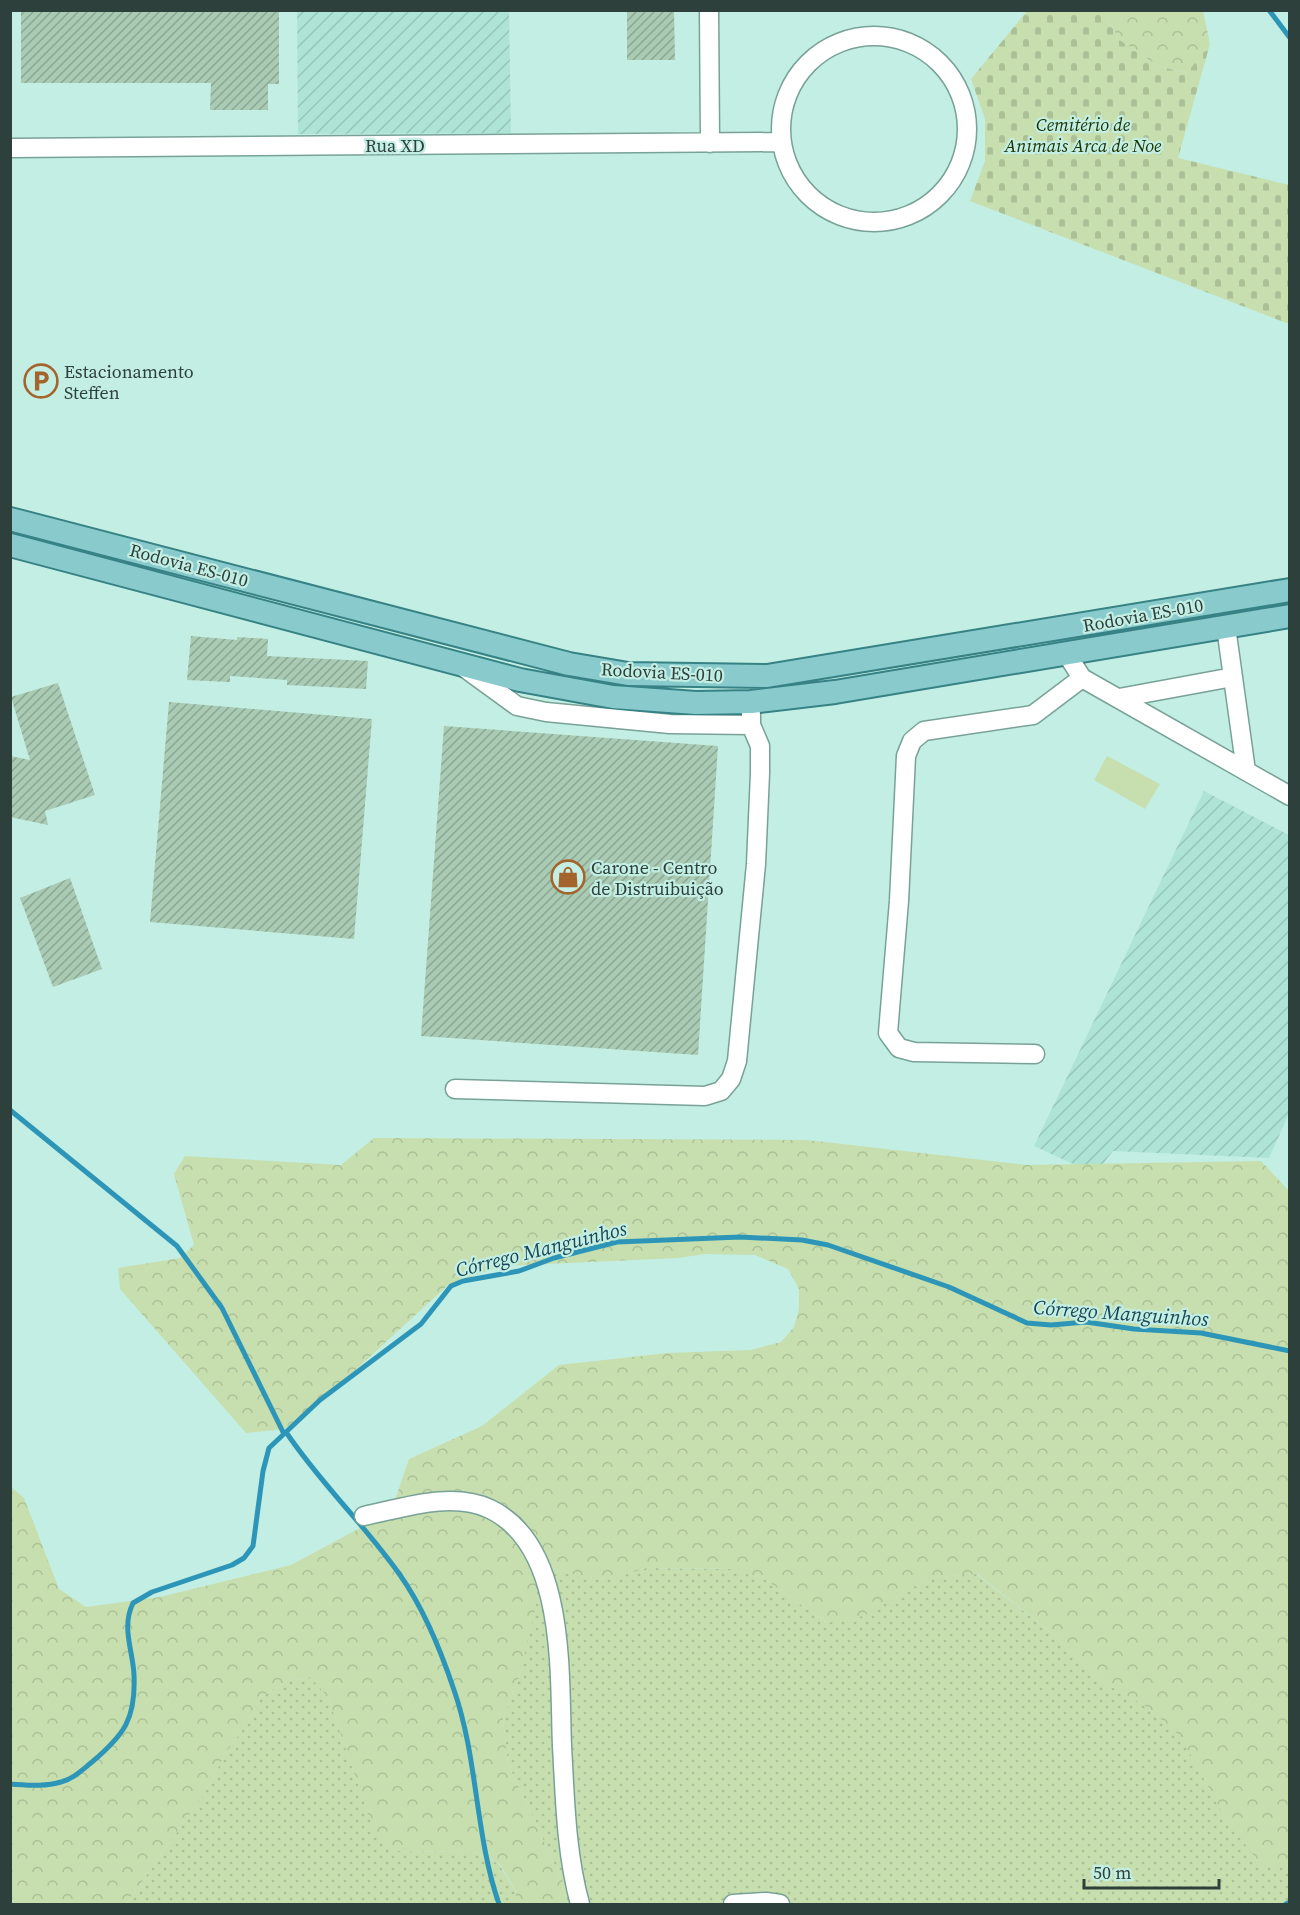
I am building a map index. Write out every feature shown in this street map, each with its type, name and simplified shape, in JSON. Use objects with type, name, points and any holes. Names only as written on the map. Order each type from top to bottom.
[{"type":"main road","name":"Rodovia ES-010","points":[[10,519],[569,664],[628,674],[767,676],[1290,590]]},
{"type":"main road","name":"Rodovia ES-010","points":[[10,546],[531,682],[613,697],[696,703],[751,702],[835,692],[1290,616]]},
{"type":"street","points":[[708,10],[710,143]]},
{"type":"street","points":[[881,35],[921,48],[952,76],[967,115],[964,157],[942,193],[908,216],[866,222],[826,210],[795,181],[780,142],[784,100],[805,64],[840,41],[881,35]]},
{"type":"street","name":"Rua XD","points":[[10,148],[780,142]]},
{"type":"street","points":[[1226,627],[1246,771]]},
{"type":"street","points":[[1066,653],[1082,678],[1290,796]]},
{"type":"street","points":[[459,663],[518,706],[596,718],[670,724],[751,725]]},
{"type":"street","points":[[1119,698],[1233,677]]},
{"type":"street","points":[[1035,1054],[914,1052],[899,1048],[888,1033],[899,901],[906,756],[912,741],[924,731],[1033,715],[1082,678]]},
{"type":"street","points":[[455,1089],[705,1096],[721,1091],[731,1079],[737,1061],[744,1002],[756,864],[760,752],[751,725],[751,702]]},
{"type":"street","points":[[364,1516],[430,1503],[477,1505],[503,1517],[528,1541],[548,1592],[558,1638],[568,1844],[580,1905]]},
{"type":"street","points":[[733,1905],[766,1902],[780,1905]]},
{"type":"shaded area","points":[[297,11],[509,11],[511,133],[298,134]]},
{"type":"shaded area","points":[[1204,791],[1289,835],[1289,1114],[1269,1158],[1113,1151],[1095,1174],[1034,1146]]},
{"type":"green space","name":"Cemitério de Animais Arca de Noe","points":[[1027,11],[1104,11],[1118,39],[1158,66],[1187,73],[1210,44],[1178,158],[1289,185],[1289,324],[970,201],[985,161],[985,119],[971,79]]},
{"type":"green space","points":[[1104,11],[1203,11],[1210,44],[1188,73],[1158,66],[1118,39]]},
{"type":"green space","points":[[1107,756],[1160,784],[1145,809],[1094,780]]},
{"type":"green space","points":[[374,1138],[807,1140],[1027,1165],[1261,1161],[1290,1192],[1289,1865],[1287,1868],[1261,1865],[1228,1823],[1181,1737],[1147,1707],[1098,1679],[1053,1634],[977,1574],[929,1578],[864,1616],[827,1623],[766,1580],[732,1569],[646,1568],[621,1576],[592,1580],[553,1568],[537,1578],[537,1601],[520,1675],[503,1719],[508,1764],[559,1874],[568,1904],[514,1904],[516,1892],[500,1864],[474,1852],[394,1851],[373,1828],[328,1697],[310,1677],[288,1681],[262,1696],[249,1721],[227,1751],[204,1794],[126,1904],[11,1904],[10,1486],[24,1498],[59,1589],[86,1607],[160,1597],[291,1565],[375,1520],[393,1506],[409,1459],[482,1426],[559,1365],[667,1353],[751,1350],[781,1342],[794,1327],[799,1309],[799,1289],[788,1269],[755,1255],[705,1254],[678,1258],[501,1266],[448,1285],[339,1385],[284,1429],[246,1433],[120,1289],[118,1268],[180,1258],[194,1245],[174,1174],[185,1156],[341,1165]]},
{"type":"green space","points":[[553,1568],[592,1580],[621,1576],[646,1568],[732,1569],[766,1580],[827,1623],[899,1595],[929,1578],[976,1574],[1053,1634],[1098,1679],[1147,1707],[1182,1737],[1228,1823],[1286,1868],[1289,1865],[1289,1904],[568,1904],[559,1874],[508,1764],[503,1719],[520,1675],[537,1578]]},
{"type":"green space","points":[[311,1677],[328,1697],[373,1827],[394,1851],[474,1852],[499,1864],[516,1893],[514,1904],[126,1904],[204,1794],[227,1751],[249,1721],[262,1696],[288,1681]]},
{"type":"building","points":[[21,10],[279,10],[279,84],[268,84],[268,110],[210,110],[211,83],[21,83]]},
{"type":"building","points":[[627,10],[674,10],[675,60],[627,60]]},
{"type":"building","points":[[191,636],[237,640],[237,637],[268,639],[267,656],[368,661],[366,689],[287,685],[287,680],[230,676],[230,682],[187,680]]},
{"type":"building","points":[[58,683],[95,795],[45,811],[48,825],[10,817],[10,756],[30,760],[11,697]]},
{"type":"building","points":[[169,702],[372,719],[354,939],[150,922]]},
{"type":"building","points":[[444,726],[718,746],[698,1055],[421,1036]]},
{"type":"building","points":[[70,878],[102,969],[53,987],[20,898]]},
{"type":"waterway","points":[[1269,10],[1290,38]]},
{"type":"waterway","points":[[10,1110],[177,1246],[222,1308],[284,1434]]},
{"type":"waterway","name":"Córrego Manguinhos","points":[[10,1784],[42,1785],[65,1781],[81,1771],[112,1743],[126,1725],[133,1703],[134,1675],[128,1630],[133,1603],[152,1592],[232,1565],[244,1558],[253,1546],[263,1471],[269,1448],[320,1400],[421,1324],[451,1286],[463,1281],[519,1271],[554,1258],[617,1242],[740,1237],[802,1240],[828,1245],[949,1287],[1027,1323],[1051,1325],[1086,1322],[1134,1329],[1201,1333],[1290,1351]]},
{"type":"waterway","points":[[286,1432],[313,1469],[400,1575],[417,1602],[438,1645],[462,1716],[485,1851],[499,1904]]},
{"type":"waterway","points":[[1286,1904],[1290,1902]]},
{"type":"place","name":"Estacionamento Steffen","points":[[41,381]]},
{"type":"place","name":"Carone - Centro de Distruibuição","points":[[568,877]]}]
